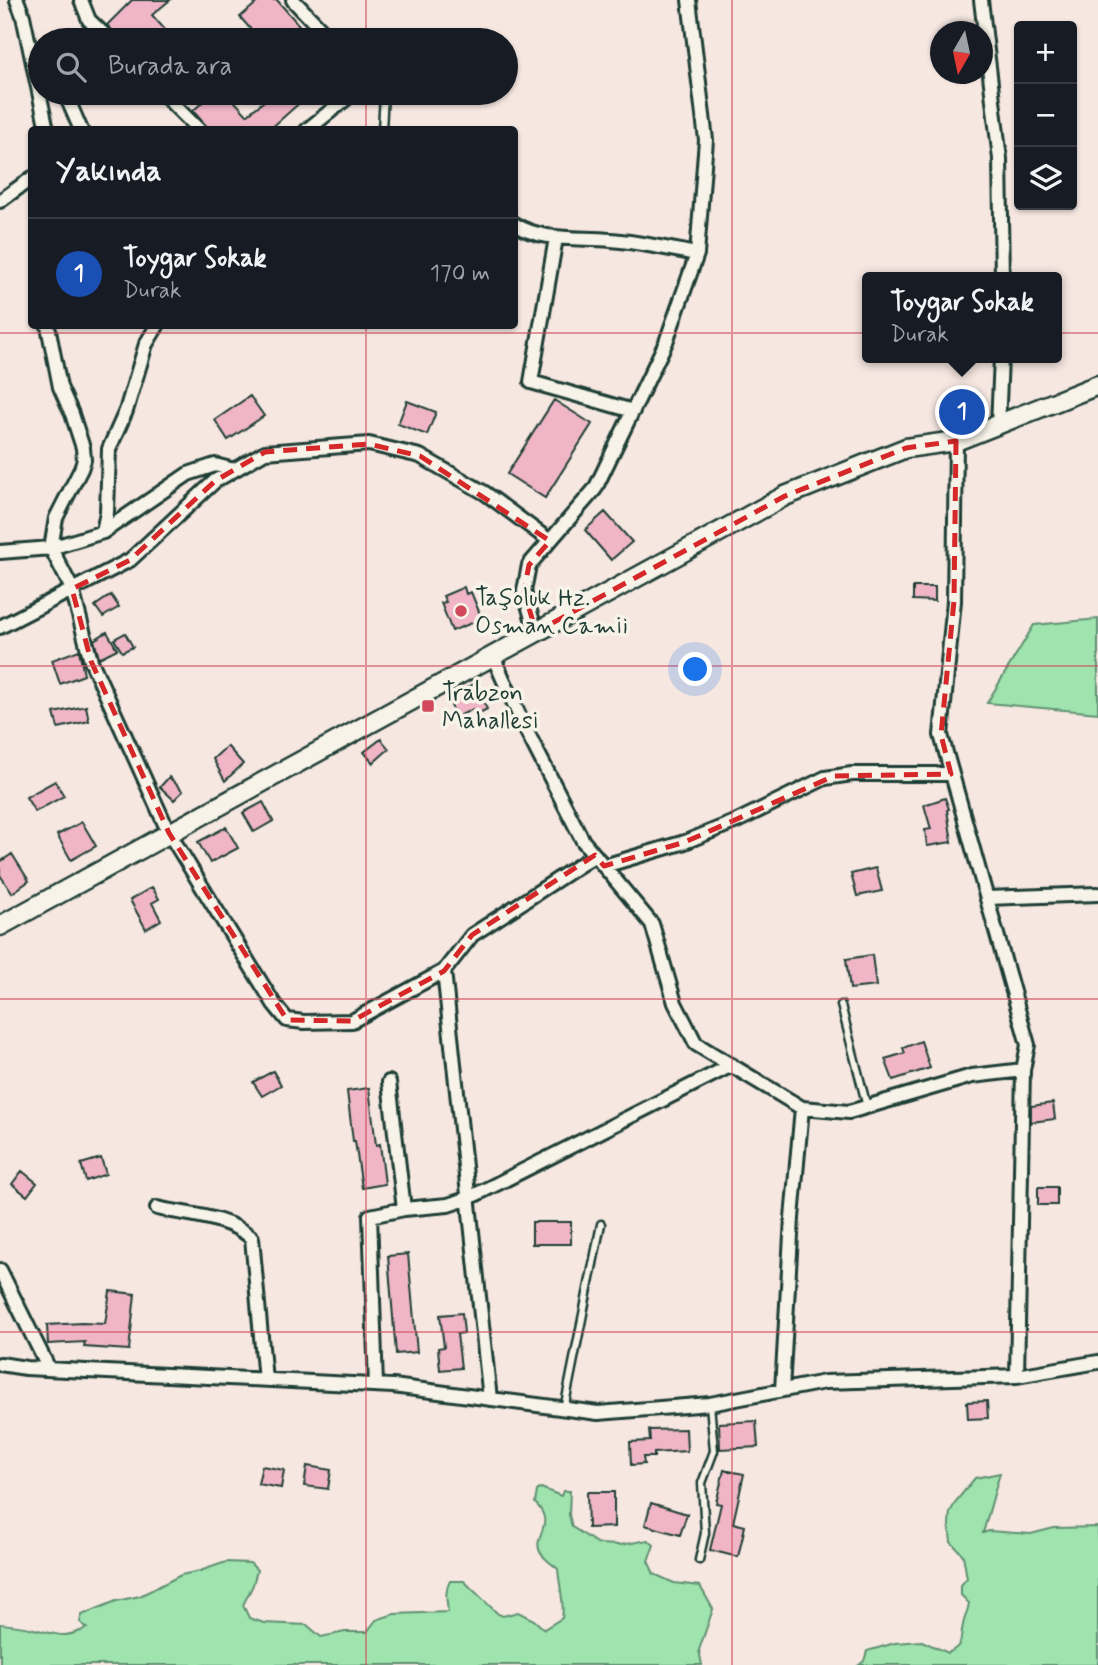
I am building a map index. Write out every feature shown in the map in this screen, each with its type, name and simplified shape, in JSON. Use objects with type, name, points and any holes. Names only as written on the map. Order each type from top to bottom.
[{"type":"street","points":[[17,0],[28,41]]},
{"type":"street","points":[[81,0],[89,20],[97,28]]},
{"type":"street","points":[[293,0],[320,28]]},
{"type":"street","points":[[537,632],[524,591],[529,565],[595,489],[666,342],[697,254],[706,140],[690,0]]},
{"type":"street","points":[[981,0],[1000,159],[1002,272]]},
{"type":"street","points":[[42,105],[46,126]]},
{"type":"street","points":[[70,105],[79,126]]},
{"type":"street","points":[[174,105],[195,126]]},
{"type":"street","points":[[312,126],[338,105]]},
{"type":"street","points":[[0,201],[28,181]]},
{"type":"street","points":[[518,226],[527,232],[556,237],[613,240],[697,254]]},
{"type":"street","points":[[556,237],[531,382],[633,411]]},
{"type":"street","points":[[49,329],[60,387],[83,448],[81,469],[56,518],[51,548],[72,589],[91,661],[169,833],[286,1020],[304,1023],[352,1021],[444,971],[472,935],[595,855]]},
{"type":"street","points":[[103,532],[107,512],[109,449],[126,411],[146,344],[155,329]]},
{"type":"street","points":[[998,425],[1001,363]]},
{"type":"street","points":[[0,926],[785,496],[906,448],[956,441],[1098,385]]},
{"type":"street","points":[[956,441],[954,601],[941,735],[1028,1045],[1023,1070],[1017,1376]]},
{"type":"street","points":[[0,627],[130,560],[215,481],[265,452],[369,444],[421,456],[485,493],[550,541]]},
{"type":"street","points":[[0,552],[51,548],[103,532],[188,474],[215,465],[234,470]]},
{"type":"street","points":[[492,656],[523,724],[583,841],[652,924],[675,1003],[696,1044],[802,1108],[849,1112],[972,1076],[1023,1070]]},
{"type":"street","points":[[604,866],[685,842],[737,821],[825,778],[852,774],[951,774]]},
{"type":"street","points":[[988,898],[1098,894]]},
{"type":"street","points":[[444,971],[489,1399]]},
{"type":"street","points":[[376,1385],[370,1216],[404,1209],[448,1205],[469,1198],[732,1065]]},
{"type":"street","points":[[389,1082],[404,1209]]},
{"type":"street","points":[[782,1390],[792,1218],[802,1108]]},
{"type":"street","points":[[157,1208],[229,1223],[252,1238],[265,1380]]},
{"type":"street","points":[[0,1270],[49,1370]]},
{"type":"street","points":[[0,1364],[49,1370],[376,1385],[598,1413],[710,1404],[825,1382],[1017,1376],[1098,1362]]},
{"type":"lane","points":[[382,126],[383,105]]},
{"type":"lane","points":[[841,1005],[867,1107]]},
{"type":"lane","points":[[564,1409],[601,1224]]},
{"type":"lane","points":[[699,1560],[705,1533],[702,1483],[715,1451],[710,1404]]},
{"type":"highlighted area","points":[[956,441],[954,601],[941,735],[951,774],[834,776],[685,842],[604,866],[595,855],[472,935],[444,971],[352,1021],[287,1020],[169,833],[91,661],[72,589],[130,560],[215,481],[265,452],[369,444],[420,456],[550,541],[529,565],[524,591],[536,632],[785,496],[906,448]]},
{"type":"green space","points":[[1098,619],[1098,713],[987,703],[1034,625]]},
{"type":"green space","points":[[1000,1473],[983,1533],[989,1531],[1031,1534],[1054,1528],[1098,1527],[1098,1665],[859,1665],[864,1661],[867,1651],[895,1643],[922,1641],[948,1653],[959,1644],[969,1603],[961,1595],[961,1585],[967,1578],[963,1555],[951,1542],[950,1512],[975,1478]]},
{"type":"green space","points":[[541,1488],[561,1496],[563,1491],[570,1491],[569,1515],[572,1527],[598,1544],[620,1545],[648,1540],[654,1545],[648,1561],[654,1574],[674,1583],[700,1586],[713,1609],[699,1650],[702,1665],[0,1665],[0,1624],[60,1635],[72,1634],[87,1628],[80,1622],[82,1615],[116,1601],[140,1596],[181,1575],[226,1562],[250,1563],[257,1570],[243,1605],[249,1618],[264,1623],[307,1625],[321,1637],[345,1632],[367,1632],[376,1620],[394,1614],[448,1612],[446,1592],[450,1581],[464,1581],[498,1614],[503,1616],[518,1612],[544,1629],[562,1618],[563,1607],[558,1569],[543,1556],[538,1546],[544,1517],[535,1503],[537,1491]]},
{"type":"building","points":[[132,0],[170,0],[152,15],[163,28],[110,28],[107,25]]},
{"type":"building","points":[[260,0],[277,0],[302,28],[250,28],[240,17]]},
{"type":"building","points":[[199,105],[238,105],[247,115],[259,105],[297,105],[274,126],[206,126],[193,111]]},
{"type":"building","points":[[250,396],[264,416],[228,440],[215,420]]},
{"type":"building","points":[[554,400],[592,424],[545,498],[507,474]]},
{"type":"building","points":[[407,401],[436,412],[427,435],[398,424]]},
{"type":"building","points":[[605,512],[632,542],[611,560],[585,530]]},
{"type":"building","name":"Taşoluk Hz. Osman Camii","points":[[464,587],[466,594],[471,592],[482,619],[452,631],[441,603],[446,602],[443,596]]},
{"type":"building","points":[[913,587],[935,587],[935,601],[913,600]]},
{"type":"building","points":[[111,595],[119,607],[103,617],[95,606]]},
{"type":"building","points":[[107,632],[117,649],[99,658],[94,640]]},
{"type":"building","points":[[125,633],[133,647],[122,652],[114,639]]},
{"type":"building","points":[[79,650],[84,675],[60,684],[52,660]]},
{"type":"building","points":[[474,684],[487,709],[476,715],[473,709],[457,717],[447,698]]},
{"type":"building","points":[[86,706],[89,721],[58,728],[54,713]]},
{"type":"building","points":[[381,739],[389,749],[373,763],[364,752]]},
{"type":"building","points":[[227,746],[243,764],[225,781],[213,759]]},
{"type":"building","points":[[169,777],[183,791],[174,800],[160,787]]},
{"type":"building","points":[[55,781],[64,796],[35,812],[26,797]]},
{"type":"building","points":[[945,798],[949,809],[952,842],[927,846],[925,830],[931,829],[924,805]]},
{"type":"building","points":[[263,802],[273,821],[254,832],[243,813]]},
{"type":"building","points":[[82,822],[96,846],[71,860],[57,835]]},
{"type":"building","points":[[226,827],[238,848],[210,863],[198,842]]},
{"type":"building","points":[[12,854],[29,881],[12,893],[0,875],[0,862]]},
{"type":"building","points":[[876,868],[882,891],[857,896],[851,874]]},
{"type":"building","points":[[152,887],[159,899],[152,903],[161,920],[146,929],[130,900]]},
{"type":"building","points":[[872,955],[876,986],[850,989],[846,959]]},
{"type":"building","points":[[921,1041],[930,1068],[893,1080],[885,1059],[905,1053],[903,1048]]},
{"type":"building","points":[[273,1071],[281,1085],[262,1096],[253,1082]]},
{"type":"building","points":[[369,1088],[376,1145],[380,1144],[385,1184],[362,1188],[347,1091]]},
{"type":"building","points":[[1053,1103],[1055,1119],[1031,1122],[1031,1106]]},
{"type":"building","points":[[101,1158],[106,1174],[86,1181],[81,1164]]},
{"type":"building","points":[[22,1171],[37,1183],[27,1196],[12,1184]]},
{"type":"building","points":[[1038,1187],[1057,1187],[1057,1205],[1038,1205]]},
{"type":"building","points":[[532,1222],[571,1222],[571,1244],[532,1244]]},
{"type":"building","points":[[408,1254],[417,1352],[396,1354],[388,1256]]},
{"type":"building","points":[[110,1291],[135,1294],[129,1350],[84,1347],[85,1342],[48,1344],[47,1325],[105,1324]]},
{"type":"building","points":[[462,1313],[464,1333],[457,1334],[461,1368],[440,1370],[438,1348],[444,1347],[440,1315]]},
{"type":"building","points":[[987,1401],[988,1418],[968,1419],[967,1402]]},
{"type":"building","points":[[756,1421],[758,1447],[720,1449],[719,1423]]},
{"type":"building","points":[[686,1429],[687,1451],[654,1453],[654,1457],[643,1457],[644,1464],[631,1465],[630,1442],[650,1441],[649,1430]]},
{"type":"building","points":[[262,1466],[284,1470],[281,1488],[258,1484]]},
{"type":"building","points":[[307,1466],[331,1470],[328,1489],[304,1486]]},
{"type":"building","points":[[724,1470],[744,1474],[733,1523],[745,1526],[738,1557],[710,1550],[721,1504],[716,1503]]},
{"type":"building","points":[[587,1492],[614,1492],[614,1527],[588,1528]]},
{"type":"building","points":[[651,1503],[687,1514],[680,1535],[645,1525]]},
{"type":"place","name":"Toygar Sokak","points":[[962,412]]},
{"type":"place","name":"Taşoluk Hz. Osman Camii","points":[[461,611]]},
{"type":"place","name":"Trabzon Mahallesi","points":[[428,706]]}]
